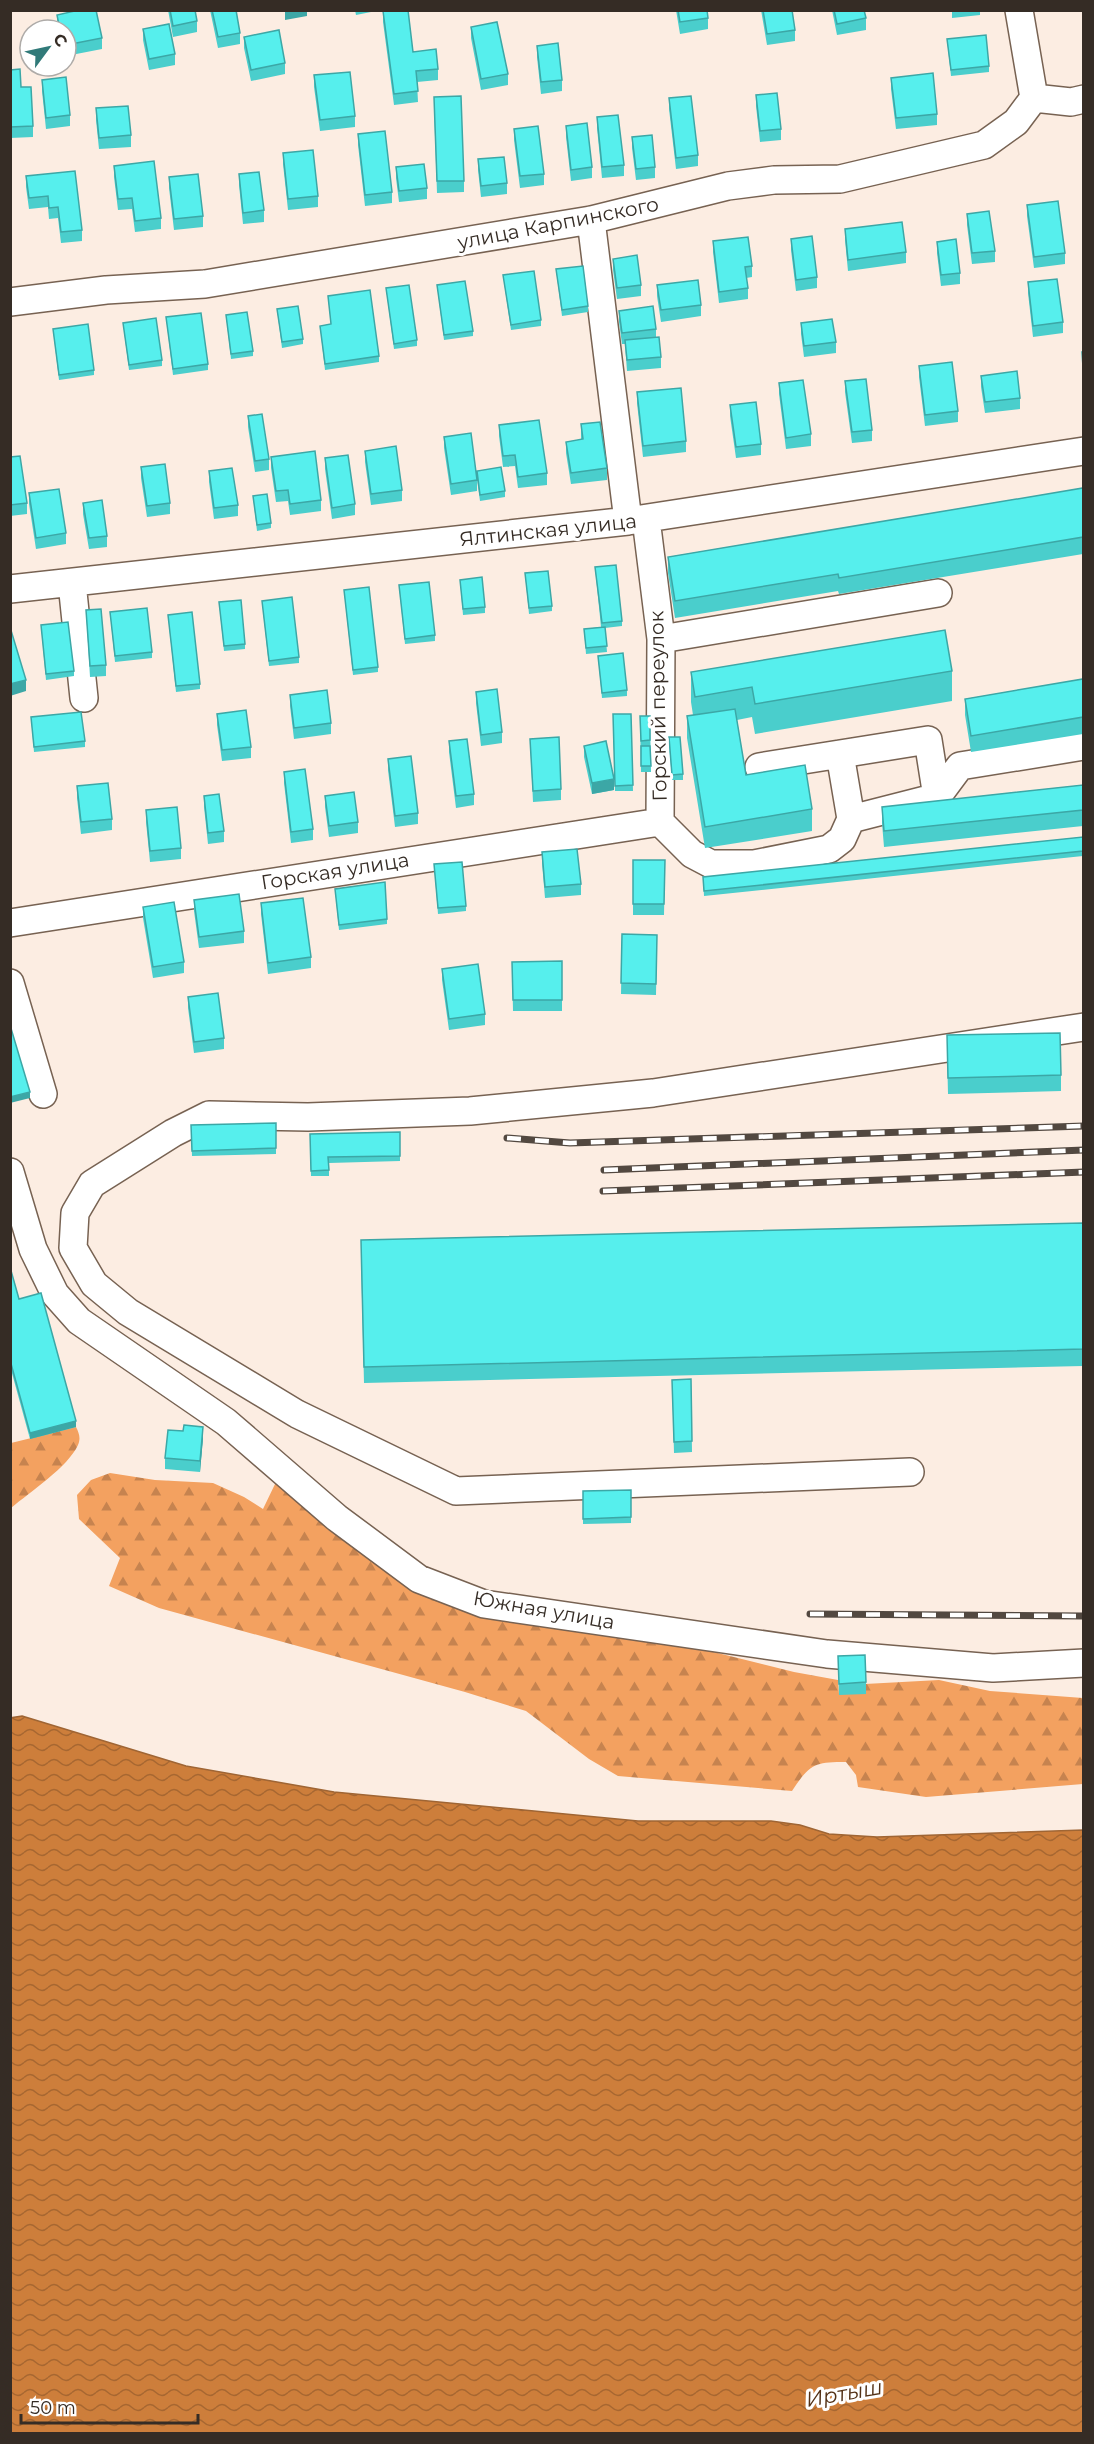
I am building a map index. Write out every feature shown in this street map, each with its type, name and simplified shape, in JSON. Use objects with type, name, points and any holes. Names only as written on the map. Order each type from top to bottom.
[{"type":"street","points":[[1019,10],[1034,98],[1071,102],[1083,99]]},
{"type":"street","name":"улица Карпинского","points":[[10,302],[106,290],[205,284],[591,220],[728,186],[774,180],[840,179],[984,145],[1016,122],[1034,98]]},
{"type":"street","name":"Горский переулок","points":[[591,220],[637,520],[661,639],[660,822]]},
{"type":"street","name":"Ялтинская улица","points":[[10,590],[637,520],[1083,451]]},
{"type":"street","points":[[72,583],[84,699]]},
{"type":"street","points":[[661,639],[938,593]]},
{"type":"street","points":[[759,767],[928,740],[937,797]]},
{"type":"street","points":[[851,819],[937,797],[960,766],[1083,746]]},
{"type":"street","points":[[660,822],[692,854],[711,864],[754,864],[829,849],[843,839],[851,819],[840,754]]},
{"type":"street","name":"Горская улица","points":[[10,923],[660,822]]},
{"type":"street","points":[[10,983],[43,1094]]},
{"type":"street","points":[[910,1472],[456,1491],[297,1414],[128,1312],[94,1284],[74,1248],[75,1213],[92,1184],[173,1133],[209,1115],[308,1117],[470,1111],[653,1094],[1083,1027]]},
{"type":"street","name":"Южная улица","points":[[10,1172],[33,1250],[55,1294],[79,1322],[226,1422],[337,1518],[419,1579],[484,1604],[827,1654],[993,1668],[1083,1663]]},
{"type":"green space","points":[[76,1427],[79,1433],[78,1445],[66,1462],[11,1508],[11,1443]]},
{"type":"green space","points":[[110,1473],[155,1480],[213,1483],[244,1497],[263,1509],[276,1482],[426,1590],[637,1633],[794,1672],[838,1680],[839,1694],[865,1684],[939,1680],[990,1691],[1083,1698],[1083,1784],[926,1797],[858,1787],[856,1775],[846,1762],[814,1766],[792,1791],[618,1776],[589,1759],[526,1711],[465,1692],[159,1608],[109,1586],[120,1558],[79,1519],[77,1495],[91,1480]]},
{"type":"water","name":"Иртыш","points":[[22,1716],[186,1766],[334,1792],[638,1821],[771,1821],[800,1825],[829,1834],[877,1837],[1083,1830],[1083,2433],[11,2433],[10,1718]]},
{"type":"building","points":[[79,10],[96,10],[102,38],[78,43],[78,18],[58,18],[57,15]]},
{"type":"building","points":[[170,10],[195,10],[197,21],[173,26]]},
{"type":"building","points":[[212,10],[236,10],[240,33],[218,37]]},
{"type":"building","points":[[408,10],[413,52],[436,49],[438,69],[416,71],[418,91],[394,94],[383,11]]},
{"type":"building","points":[[678,10],[707,10],[708,18],[680,22]]},
{"type":"building","points":[[763,10],[792,10],[795,30],[767,34]]},
{"type":"building","points":[[834,10],[864,10],[866,18],[837,24]]},
{"type":"building","points":[[497,22],[508,74],[481,79],[471,27]]},
{"type":"building","points":[[169,24],[175,54],[149,59],[143,29]]},
{"type":"building","points":[[279,30],[285,63],[251,70],[244,37]]},
{"type":"building","points":[[986,35],[989,66],[951,70],[947,39]]},
{"type":"building","points":[[558,43],[562,80],[541,82],[537,46]]},
{"type":"building","points":[[18,69],[21,87],[31,87],[33,126],[10,127],[10,70]]},
{"type":"building","points":[[350,72],[355,116],[320,120],[314,75]]},
{"type":"building","points":[[933,73],[937,114],[896,118],[891,78]]},
{"type":"building","points":[[66,78],[70,115],[46,118],[42,80]]},
{"type":"building","points":[[777,93],[781,129],[760,131],[756,95]]},
{"type":"building","points":[[461,96],[464,181],[437,181],[434,97]]},
{"type":"building","points":[[691,96],[698,155],[676,158],[669,98]]},
{"type":"building","points":[[128,106],[131,135],[99,138],[96,108]]},
{"type":"building","points":[[618,115],[624,165],[602,167],[597,117]]},
{"type":"building","points":[[587,123],[592,167],[571,170],[566,126]]},
{"type":"building","points":[[538,126],[544,174],[520,176],[514,129]]},
{"type":"building","points":[[385,131],[392,192],[365,195],[358,134]]},
{"type":"building","points":[[652,135],[655,167],[636,169],[632,137]]},
{"type":"building","points":[[313,150],[318,196],[288,199],[283,153]]},
{"type":"building","points":[[504,157],[507,183],[481,186],[478,159]]},
{"type":"building","points":[[154,161],[161,218],[135,221],[132,198],[118,199],[114,166]]},
{"type":"building","points":[[424,164],[427,188],[399,191],[396,167]]},
{"type":"building","points":[[75,171],[82,230],[61,232],[58,207],[49,208],[48,196],[29,198],[26,176]]},
{"type":"building","points":[[259,172],[264,210],[243,213],[239,174]]},
{"type":"building","points":[[198,174],[203,216],[174,219],[169,177]]},
{"type":"building","points":[[1058,201],[1065,253],[1034,257],[1027,205]]},
{"type":"building","points":[[989,211],[995,251],[972,253],[967,214]]},
{"type":"building","points":[[902,222],[906,252],[848,260],[845,229]]},
{"type":"building","points":[[812,236],[817,277],[796,280],[791,239]]},
{"type":"building","points":[[748,237],[752,266],[745,267],[748,288],[719,292],[713,241]]},
{"type":"building","points":[[956,239],[960,273],[941,275],[937,242]]},
{"type":"building","points":[[637,255],[641,285],[617,288],[613,259]]},
{"type":"building","points":[[583,266],[588,306],[562,310],[556,269]]},
{"type":"building","points":[[534,271],[541,320],[511,325],[503,275]]},
{"type":"building","points":[[1057,279],[1063,322],[1033,326],[1028,282]]},
{"type":"building","points":[[698,280],[701,305],[661,310],[657,285]]},
{"type":"building","points":[[465,281],[473,331],[444,335],[437,285]]},
{"type":"building","points":[[409,285],[417,340],[394,344],[386,288]]},
{"type":"building","points":[[370,290],[379,356],[325,364],[320,326],[331,324],[328,296]]},
{"type":"building","points":[[298,306],[303,339],[282,342],[277,309]]},
{"type":"building","points":[[653,306],[656,329],[622,333],[619,311]]},
{"type":"building","points":[[247,312],[253,351],[231,354],[226,315]]},
{"type":"building","points":[[201,313],[208,364],[173,369],[166,317]]},
{"type":"building","points":[[156,318],[162,360],[129,365],[123,323]]},
{"type":"building","points":[[832,319],[836,342],[804,346],[801,323]]},
{"type":"building","points":[[88,324],[94,370],[59,375],[53,329]]},
{"type":"building","points":[[659,337],[661,357],[627,360],[625,340]]},
{"type":"building","points":[[952,362],[958,411],[925,415],[919,366]]},
{"type":"building","points":[[1017,371],[1020,398],[985,402],[981,376]]},
{"type":"building","points":[[866,379],[872,430],[852,432],[845,381]]},
{"type":"building","points":[[803,380],[811,434],[786,438],[779,383]]},
{"type":"building","points":[[681,388],[686,441],[643,446],[637,392]]},
{"type":"building","points":[[756,402],[761,444],[736,447],[730,405]]},
{"type":"building","points":[[262,414],[269,459],[255,461],[248,416]]},
{"type":"building","points":[[539,420],[547,473],[518,477],[515,455],[503,456],[499,425]]},
{"type":"building","points":[[600,422],[607,468],[571,473],[566,442],[583,439],[581,424]]},
{"type":"building","points":[[471,433],[477,480],[451,484],[444,437]]},
{"type":"building","points":[[396,446],[402,490],[371,494],[365,451]]},
{"type":"building","points":[[315,451],[321,500],[290,504],[288,490],[276,491],[271,457]]},
{"type":"building","points":[[348,455],[355,504],[332,508],[325,458]]},
{"type":"building","points":[[20,456],[27,503],[10,505],[10,457]]},
{"type":"building","points":[[165,464],[170,503],[147,506],[141,467]]},
{"type":"building","points":[[501,467],[505,491],[480,495],[477,471]]},
{"type":"building","points":[[232,468],[238,505],[214,508],[209,471]]},
{"type":"building","points":[[1083,488],[1083,537],[839,578],[838,574],[675,601],[668,557]]},
{"type":"building","points":[[59,489],[66,533],[36,538],[29,493]]},
{"type":"building","points":[[267,494],[271,523],[257,525],[253,496]]},
{"type":"building","points":[[102,500],[107,536],[89,538],[83,503]]},
{"type":"building","points":[[616,565],[622,621],[602,623],[595,567]]},
{"type":"building","points":[[548,571],[552,606],[529,608],[525,573]]},
{"type":"building","points":[[482,577],[485,607],[463,609],[460,580]]},
{"type":"building","points":[[429,582],[435,635],[405,639],[399,585]]},
{"type":"building","points":[[369,587],[378,667],[353,670],[344,590]]},
{"type":"building","points":[[292,597],[299,657],[269,661],[262,601]]},
{"type":"building","points":[[241,600],[245,644],[224,646],[219,602]]},
{"type":"building","points":[[147,608],[152,652],[115,656],[110,612]]},
{"type":"building","points":[[101,609],[106,665],[90,666],[86,610]]},
{"type":"building","points":[[192,612],[200,684],[176,686],[168,615]]},
{"type":"building","points":[[68,622],[74,671],[46,674],[41,625]]},
{"type":"building","points":[[10,627],[26,680],[10,684]]},
{"type":"building","points":[[605,627],[607,646],[586,648],[584,629]]},
{"type":"building","points":[[945,630],[952,671],[755,704],[752,687],[695,697],[691,672]]},
{"type":"building","points":[[623,653],[627,690],[602,693],[598,656]]},
{"type":"building","points":[[1083,679],[1083,717],[971,736],[965,699]]},
{"type":"building","points":[[497,689],[502,732],[481,735],[476,692]]},
{"type":"building","points":[[327,690],[331,723],[294,728],[290,695]]},
{"type":"building","points":[[735,709],[746,775],[805,765],[812,809],[705,827],[687,716]]},
{"type":"building","points":[[246,710],[251,747],[222,750],[217,714]]},
{"type":"building","points":[[81,712],[85,741],[34,747],[31,717]]},
{"type":"building","points":[[613,714],[631,714],[633,785],[615,786]]},
{"type":"building","points":[[640,716],[650,716],[650,740],[641,741]]},
{"type":"building","points":[[559,737],[561,789],[533,791],[530,739]]},
{"type":"building","points":[[669,737],[680,737],[683,774],[672,775]]},
{"type":"building","points":[[467,739],[474,794],[456,796],[449,741]]},
{"type":"building","points":[[606,741],[614,779],[592,783],[584,746]]},
{"type":"building","points":[[641,746],[650,746],[651,766],[641,766]]},
{"type":"building","points":[[411,756],[418,813],[395,816],[388,759]]},
{"type":"building","points":[[305,769],[313,829],[291,832],[284,772]]},
{"type":"building","points":[[108,783],[112,819],[81,822],[77,786]]},
{"type":"building","points":[[1083,785],[1083,810],[884,831],[882,807]]},
{"type":"building","points":[[354,792],[358,822],[329,826],[325,796]]},
{"type":"building","points":[[219,794],[224,831],[208,833],[204,796]]},
{"type":"building","points":[[177,807],[181,848],[150,851],[146,810]]},
{"type":"building","points":[[1083,837],[1083,851],[704,891],[703,877]]},
{"type":"building","points":[[577,849],[581,884],[545,887],[542,852]]},
{"type":"building","points":[[633,860],[665,860],[664,904],[633,904]]},
{"type":"building","points":[[462,862],[466,906],[438,908],[434,864]]},
{"type":"building","points":[[385,882],[387,919],[339,925],[335,889]]},
{"type":"building","points":[[239,894],[244,931],[199,937],[194,900]]},
{"type":"building","points":[[303,898],[311,957],[268,963],[261,903]]},
{"type":"building","points":[[174,902],[184,962],[153,967],[143,907]]},
{"type":"building","points":[[622,934],[657,935],[656,984],[621,983]]},
{"type":"building","points":[[562,961],[562,1000],[513,1000],[512,962]]},
{"type":"building","points":[[478,964],[485,1014],[449,1019],[442,969]]},
{"type":"building","points":[[218,993],[224,1038],[194,1042],[188,997]]},
{"type":"building","points":[[10,1025],[30,1092],[10,1097]]},
{"type":"building","points":[[1060,1033],[1061,1075],[948,1078],[947,1035]]},
{"type":"building","points":[[276,1123],[276,1148],[192,1151],[191,1125]]},
{"type":"building","points":[[400,1132],[400,1156],[328,1157],[329,1170],[311,1171],[310,1134]]},
{"type":"building","points":[[1083,1223],[1083,1349],[364,1367],[361,1240]]},
{"type":"building","points":[[10,1267],[19,1299],[41,1293],[76,1421],[30,1433],[10,1360]]},
{"type":"building","points":[[691,1379],[692,1441],[674,1442],[672,1380]]},
{"type":"building","points":[[184,1425],[203,1427],[200,1461],[165,1458],[168,1430],[183,1431]]},
{"type":"building","points":[[631,1490],[631,1517],[583,1519],[583,1491]]},
{"type":"building","points":[[865,1655],[866,1682],[839,1684],[838,1656]]},
{"type":"railway","points":[[507,1138],[570,1143],[1084,1126]]},
{"type":"railway","points":[[604,1170],[1084,1150]]},
{"type":"railway","points":[[603,1191],[1084,1172]]},
{"type":"railway","points":[[810,1614],[1084,1616]]}]
